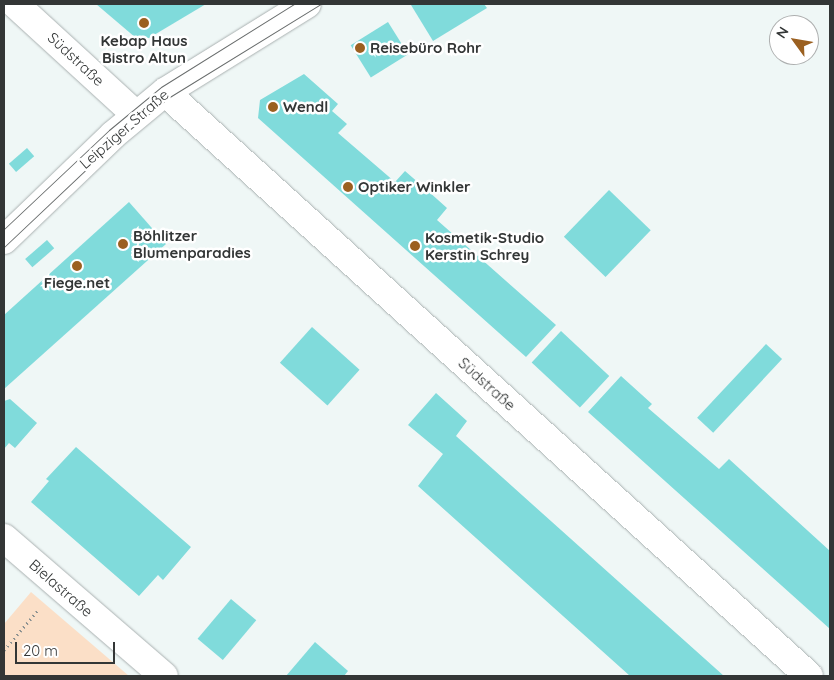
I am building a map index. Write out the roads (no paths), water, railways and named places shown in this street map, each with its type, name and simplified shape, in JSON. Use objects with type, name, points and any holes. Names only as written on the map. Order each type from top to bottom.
[{"type":"street","name":"Südstraße","points":[[15,4],[136,115]]},
{"type":"street","name":"Leipziger Straße","points":[[4,240],[136,115],[165,92],[307,4]]},
{"type":"street","name":"Südstraße","points":[[165,92],[809,676]]},
{"type":"street","name":"Bielastraße","points":[[5,543],[59,586],[164,676]]},
{"type":"tram line","points":[[4,229],[109,130],[161,87],[294,4]]},
{"type":"tram line","points":[[4,247],[117,140],[168,98],[321,4]]},
{"type":"place","name":"Kebap Haus Bistro Altun","points":[[144,23]]},
{"type":"place","name":"Reisebüro Rohr","points":[[360,48]]},
{"type":"place","name":"Wendl","points":[[273,107]]},
{"type":"place","name":"Optiker Winkler","points":[[348,187]]},
{"type":"place","name":"Böhlitzer Blumenparadies","points":[[123,244]]},
{"type":"place","name":"Kosmetik-Studio Kerstin Schrey","points":[[415,246]]},
{"type":"place","name":"Fiege.net","points":[[77,266]]}]
